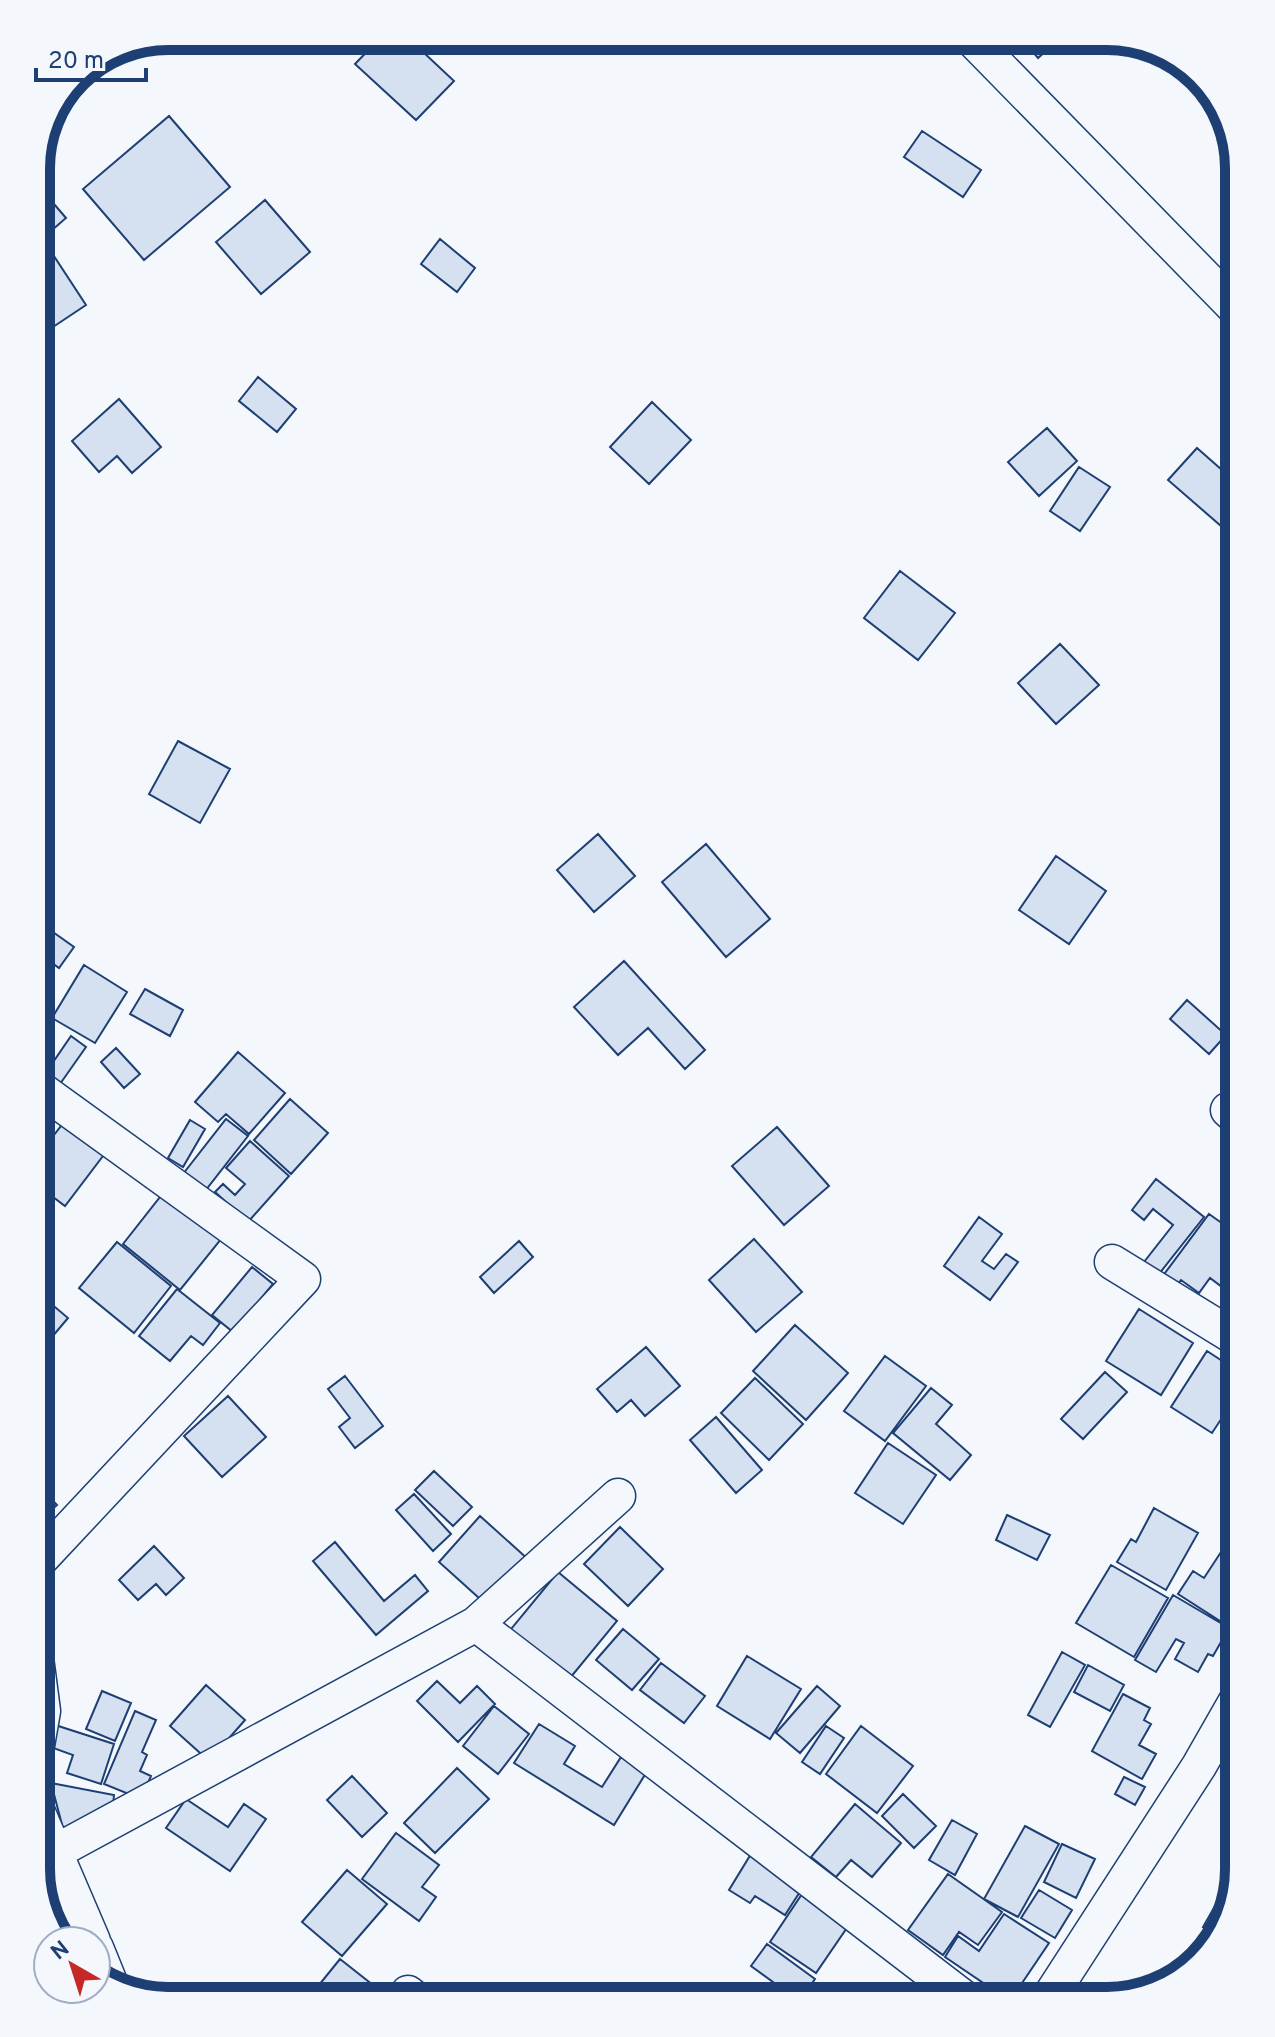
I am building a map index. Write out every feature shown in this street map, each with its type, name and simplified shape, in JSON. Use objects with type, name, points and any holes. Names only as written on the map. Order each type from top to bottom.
[{"type":"street","points":[[983,50],[1225,298]]},
{"type":"street","points":[[50,1096],[303,1279],[50,1549]]},
{"type":"street","points":[[1112,1262],[1225,1331]]},
{"type":"street","points":[[50,1852],[476,1624],[618,1496]]},
{"type":"street","points":[[476,1624],[950,1987]]},
{"type":"street","points":[[1056,1987],[1199,1766],[1225,1720]]},
{"type":"street","points":[[50,1861],[84,1925]]},
{"type":"building","points":[[368,50],[421,50],[454,81],[416,120],[355,64]]},
{"type":"building","points":[[1031,50],[1047,50],[1038,58]]},
{"type":"building","points":[[169,116],[230,187],[144,260],[83,189]]},
{"type":"building","points":[[922,131],[981,170],[963,197],[904,157]]},
{"type":"building","points":[[50,199],[66,218],[50,232]]},
{"type":"building","points":[[265,200],[310,252],[261,294],[216,242]]},
{"type":"building","points":[[440,239],[475,268],[457,292],[421,264]]},
{"type":"building","points":[[50,250],[86,305],[50,329]]},
{"type":"building","points":[[258,377],[296,409],[277,432],[239,401]]},
{"type":"building","points":[[119,399],[161,447],[132,473],[117,456],[99,472],[72,441]]},
{"type":"building","points":[[652,402],[691,440],[649,484],[610,447]]},
{"type":"building","points":[[1047,428],[1077,461],[1039,496],[1008,462]]},
{"type":"building","points":[[1197,448],[1225,473],[1225,521],[1221,526],[1168,480]]},
{"type":"building","points":[[1079,467],[1110,487],[1080,531],[1050,511]]},
{"type":"building","points":[[900,571],[955,613],[918,660],[864,618]]},
{"type":"building","points":[[1060,644],[1099,685],[1056,724],[1018,683]]},
{"type":"building","points":[[178,741],[230,769],[200,823],[149,794]]},
{"type":"building","points":[[598,834],[635,876],[594,912],[557,870]]},
{"type":"building","points":[[706,844],[770,919],[726,957],[662,882]]},
{"type":"building","points":[[1056,856],[1106,891],[1069,944],[1019,910]]},
{"type":"building","points":[[50,930],[74,947],[59,968],[50,961]]},
{"type":"building","points":[[624,961],[705,1050],[685,1069],[648,1028],[618,1055],[574,1007]]},
{"type":"building","points":[[84,965],[127,992],[95,1043],[52,1018]]},
{"type":"building","points":[[145,989],[183,1010],[170,1036],[130,1014]]},
{"type":"building","points":[[1187,1000],[1225,1036],[1209,1054],[1170,1019]]},
{"type":"building","points":[[71,1036],[86,1047],[60,1084],[50,1077],[50,1067]]},
{"type":"building","points":[[116,1048],[140,1074],[124,1088],[101,1062]]},
{"type":"building","points":[[238,1052],[285,1093],[249,1134],[226,1114],[218,1122],[195,1102]]},
{"type":"building","points":[[290,1099],[328,1133],[291,1174],[254,1140]]},
{"type":"building","points":[[226,1119],[248,1136],[205,1191],[183,1174]]},
{"type":"building","points":[[190,1120],[205,1129],[183,1167],[168,1158]]},
{"type":"building","points":[[65,1121],[106,1152],[65,1206],[50,1195],[50,1140]]},
{"type":"building","points":[[777,1127],[829,1186],[784,1225],[732,1166]]},
{"type":"building","points":[[250,1141],[289,1176],[248,1222],[215,1192],[223,1184],[235,1195],[245,1184],[226,1168]]},
{"type":"building","points":[[1156,1179],[1204,1217],[1159,1274],[1144,1262],[1173,1225],[1153,1209],[1144,1220],[1132,1210]]},
{"type":"building","points":[[164,1192],[222,1238],[180,1290],[123,1244]]},
{"type":"building","points":[[1209,1214],[1225,1225],[1225,1289],[1210,1278],[1199,1293],[1181,1280],[1176,1286],[1162,1277]]},
{"type":"building","points":[[979,1217],[1002,1234],[982,1261],[994,1269],[1006,1254],[1018,1262],[990,1300],[944,1266]]},
{"type":"building","points":[[754,1239],[802,1292],[756,1332],[709,1280]]},
{"type":"building","points":[[519,1241],[533,1257],[494,1293],[480,1277]]},
{"type":"building","points":[[117,1242],[171,1286],[134,1333],[79,1288]]},
{"type":"building","points":[[252,1267],[273,1284],[233,1332],[212,1315]]},
{"type":"building","points":[[177,1289],[220,1323],[203,1345],[191,1336],[170,1361],[139,1336]]},
{"type":"building","points":[[50,1303],[68,1318],[50,1339]]},
{"type":"building","points":[[1139,1309],[1193,1343],[1161,1395],[1106,1361]]},
{"type":"building","points":[[795,1325],[848,1373],[806,1420],[753,1371]]},
{"type":"building","points":[[646,1347],[680,1386],[645,1416],[631,1400],[617,1412],[597,1389]]},
{"type":"building","points":[[1207,1351],[1225,1363],[1225,1413],[1212,1433],[1171,1407]]},
{"type":"building","points":[[885,1356],[926,1386],[885,1441],[844,1411]]},
{"type":"building","points":[[1105,1372],[1127,1392],[1083,1439],[1061,1419]]},
{"type":"building","points":[[345,1376],[383,1426],[355,1448],[339,1427],[350,1418],[328,1389]]},
{"type":"building","points":[[755,1378],[803,1424],[769,1460],[721,1413]]},
{"type":"building","points":[[931,1388],[952,1405],[936,1424],[971,1455],[950,1480],[893,1433]]},
{"type":"building","points":[[228,1396],[266,1437],[222,1477],[184,1436]]},
{"type":"building","points":[[716,1417],[762,1470],[736,1493],[690,1440]]},
{"type":"building","points":[[888,1443],[936,1475],[903,1524],[855,1493]]},
{"type":"building","points":[[434,1471],[472,1507],[453,1526],[415,1490]]},
{"type":"building","points":[[414,1494],[451,1534],[433,1551],[396,1510]]},
{"type":"building","points":[[50,1498],[57,1505],[50,1511]]},
{"type":"building","points":[[1154,1508],[1198,1533],[1166,1590],[1117,1562],[1131,1539],[1136,1542]]},
{"type":"building","points":[[1007,1515],[1050,1535],[1037,1560],[996,1540]]},
{"type":"building","points":[[480,1516],[530,1561],[489,1607],[439,1562]]},
{"type":"building","points":[[620,1527],[663,1569],[628,1606],[584,1564]]},
{"type":"building","points":[[335,1542],[384,1601],[415,1575],[428,1591],[376,1635],[313,1561]]},
{"type":"building","points":[[154,1546],[184,1578],[166,1595],[156,1584],[138,1600],[119,1580]]},
{"type":"building","points":[[1221,1552],[1225,1554],[1225,1624],[1178,1594],[1193,1571],[1204,1578]]},
{"type":"building","points":[[1111,1565],[1168,1598],[1134,1657],[1076,1623]]},
{"type":"building","points":[[558,1572],[617,1621],[561,1689],[502,1640]]},
{"type":"building","points":[[1173,1595],[1225,1626],[1225,1635],[1213,1656],[1208,1654],[1198,1672],[1175,1659],[1184,1643],[1176,1639],[1156,1672],[1135,1660]]},
{"type":"building","points":[[623,1629],[659,1659],[632,1690],[596,1660]]},
{"type":"building","points":[[1062,1652],[1085,1665],[1050,1727],[1028,1715]]},
{"type":"building","points":[[747,1656],[801,1689],[770,1739],[717,1706]]},
{"type":"building","points":[[661,1663],[705,1696],[684,1723],[640,1690]]},
{"type":"building","points":[[1088,1665],[1124,1685],[1110,1711],[1074,1692]]},
{"type":"building","points":[[437,1681],[460,1703],[477,1686],[495,1704],[458,1742],[417,1701]]},
{"type":"building","points":[[206,1685],[245,1720],[209,1761],[170,1726]]},
{"type":"building","points":[[817,1686],[840,1706],[800,1753],[776,1733]]},
{"type":"building","points":[[102,1691],[131,1703],[115,1741],[86,1729]]},
{"type":"building","points":[[1123,1694],[1150,1708],[1144,1720],[1151,1724],[1139,1745],[1156,1754],[1142,1779],[1092,1751]]},
{"type":"building","points":[[494,1706],[529,1734],[498,1774],[463,1746]]},
{"type":"building","points":[[135,1711],[156,1720],[142,1752],[147,1755],[140,1771],[151,1776],[141,1799],[104,1784]]},
{"type":"building","points":[[50,1723],[114,1744],[101,1784],[67,1773],[73,1755],[50,1747]]},
{"type":"building","points":[[539,1724],[575,1746],[564,1764],[602,1787],[621,1757],[646,1773],[614,1825],[514,1763]]},
{"type":"building","points":[[826,1726],[844,1738],[820,1774],[802,1762]]},
{"type":"building","points":[[861,1726],[913,1766],[877,1813],[826,1774]]},
{"type":"building","points":[[457,1768],[489,1799],[435,1853],[404,1823]]},
{"type":"building","points":[[352,1776],[387,1813],[362,1837],[327,1800]]},
{"type":"building","points":[[1124,1777],[1145,1787],[1135,1805],[1115,1794]]},
{"type":"building","points":[[51,1783],[114,1795],[112,1816],[65,1836]]},
{"type":"building","points":[[903,1794],[936,1826],[914,1848],[882,1816]]},
{"type":"building","points":[[186,1799],[228,1827],[244,1804],[266,1819],[230,1871],[166,1828]]},
{"type":"building","points":[[855,1804],[901,1843],[872,1877],[851,1860],[836,1877],[811,1857]]},
{"type":"building","points":[[952,1820],[977,1834],[955,1875],[929,1860]]},
{"type":"building","points":[[1025,1826],[1059,1844],[1018,1917],[984,1899]]},
{"type":"building","points":[[396,1833],[439,1865],[422,1887],[436,1897],[419,1921],[362,1879]]},
{"type":"building","points":[[1062,1844],[1095,1859],[1076,1898],[1044,1882]]},
{"type":"building","points":[[751,1854],[803,1887],[785,1915],[755,1896],[750,1903],[729,1890]]},
{"type":"building","points":[[347,1870],[387,1904],[342,1956],[302,1922]]},
{"type":"building","points":[[948,1874],[1002,1912],[978,1945],[959,1932],[943,1955],[908,1930]]},
{"type":"building","points":[[808,1885],[855,1916],[816,1973],[770,1942]]},
{"type":"building","points":[[1039,1890],[1072,1910],[1055,1938],[1021,1918]]},
{"type":"building","points":[[1223,1892],[1213,1921],[1208,1930],[1203,1927]]},
{"type":"building","points":[[1004,1914],[1049,1943],[1019,1987],[989,1987],[945,1957],[958,1936],[979,1951]]},
{"type":"building","points":[[767,1944],[815,1979],[809,1987],[780,1987],[751,1966]]},
{"type":"building","points":[[340,1959],[375,1987],[317,1987]]}]
